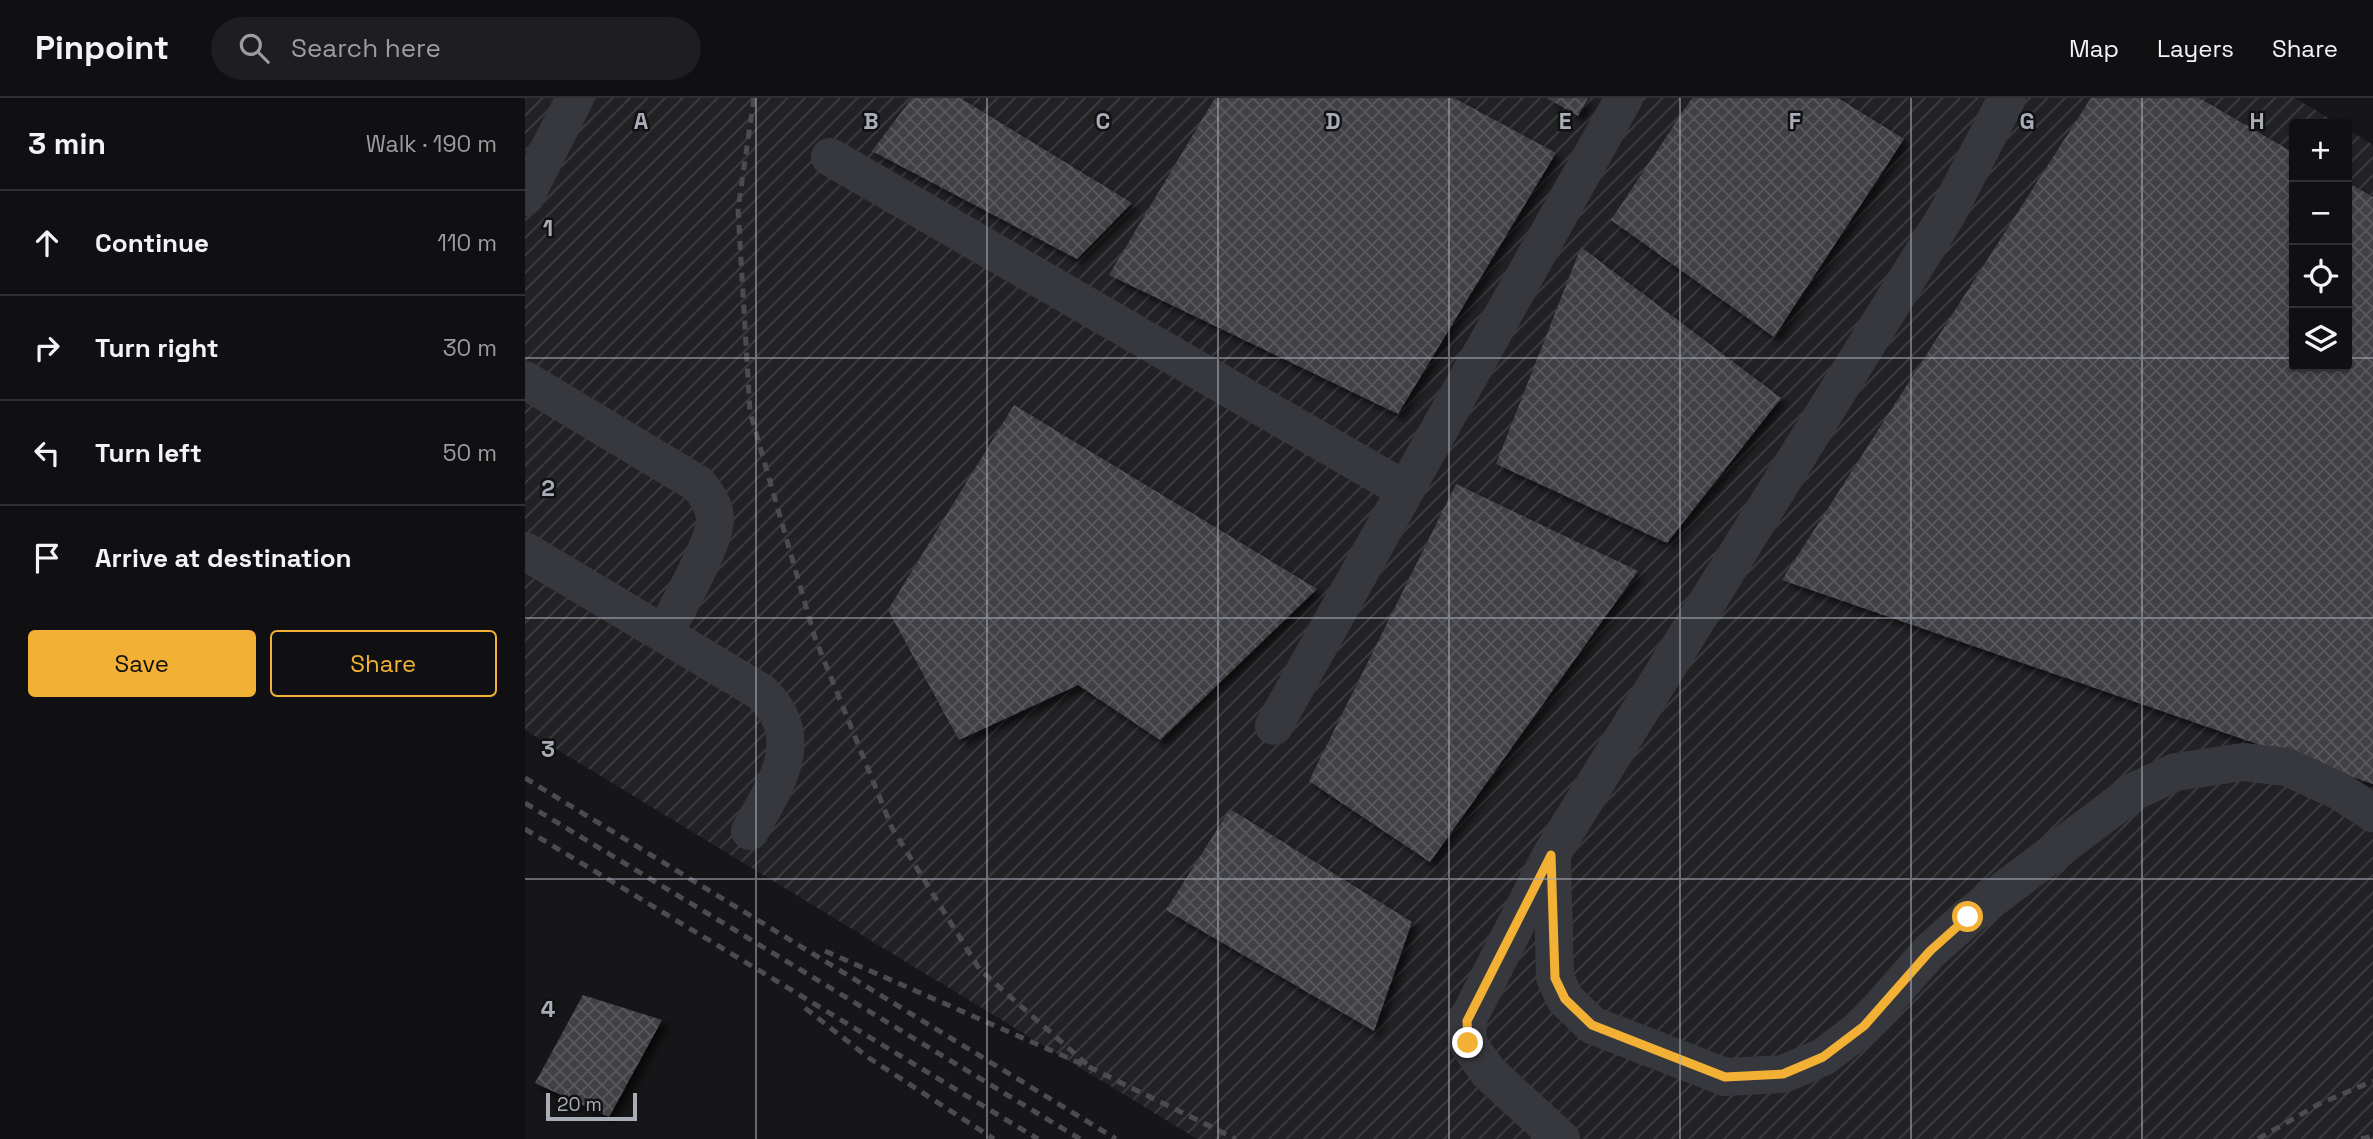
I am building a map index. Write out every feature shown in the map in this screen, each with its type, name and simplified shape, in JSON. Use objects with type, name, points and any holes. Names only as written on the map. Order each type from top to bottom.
[{"type":"lane","points":[[525,197],[575,98]]},
{"type":"lane","points":[[1274,726],[1624,98]]},
{"type":"lane","points":[[1561,1139],[1488,1072],[1468,1043],[1467,1021],[1551,855],[1945,215],[2007,98]]},
{"type":"lane","points":[[830,157],[1405,490]]},
{"type":"lane","points":[[525,380],[698,484],[710,498],[715,519],[709,542],[664,634]]},
{"type":"lane","points":[[525,551],[761,692],[776,706],[783,722],[786,747],[779,777],[750,831]]},
{"type":"lane","points":[[1551,855],[1555,978],[1565,999],[1592,1025],[1725,1077],[1783,1074],[1823,1057],[1864,1026],[1930,951],[1968,917],[2135,791],[2176,772],[2243,762],[2287,767],[2341,792],[2373,813]]},
{"type":"shaded area","points":[[525,98],[2295,98],[2331,119],[2289,119],[2289,371],[2352,371],[2352,132],[2373,145],[2373,1139],[1197,1139],[525,730]]},
{"type":"building","points":[[912,98],[960,98],[1132,203],[1077,259],[872,151]]},
{"type":"building","points":[[1215,98],[1454,98],[1556,153],[1398,414],[1109,275]]},
{"type":"building","points":[[1547,98],[1588,98],[1578,116]]},
{"type":"building","points":[[1692,98],[1838,98],[1904,139],[1774,337],[1611,220]]},
{"type":"building","points":[[2091,98],[2199,98],[2289,150],[2289,371],[2352,371],[2352,185],[2373,197],[2373,784],[1782,580]]},
{"type":"building","points":[[1581,247],[1781,398],[1667,543],[1496,464]]},
{"type":"building","points":[[1014,405],[1317,589],[1160,740],[1078,685],[959,740],[888,610]]},
{"type":"building","points":[[1456,484],[1638,571],[1430,862],[1309,781]]},
{"type":"building","points":[[1230,809],[1412,922],[1374,1031],[1166,910]]},
{"type":"building","points":[[583,995],[662,1020],[609,1117],[535,1083]]},
{"type":"railway","points":[[754,98],[738,209],[750,412],[815,638],[892,828],[980,970],[1091,1068]]},
{"type":"railway","points":[[525,778],[1116,1139]]},
{"type":"railway","points":[[525,803],[1080,1139]]},
{"type":"railway","points":[[525,829],[1038,1139]]},
{"type":"railway","points":[[825,951],[1091,1068],[1236,1139]]},
{"type":"railway","points":[[805,1008],[869,1058],[994,1139]]},
{"type":"railway","points":[[2258,1139],[2319,1104],[2373,1081]]},
{"type":"railway","points":[[2361,1139],[2373,1136]]},
{"type":"route","points":[[1468,1043],[1467,1021],[1551,855],[1555,978],[1565,999],[1592,1025],[1725,1077],[1783,1074],[1823,1057],[1864,1026],[1930,951],[1968,917]]}]
